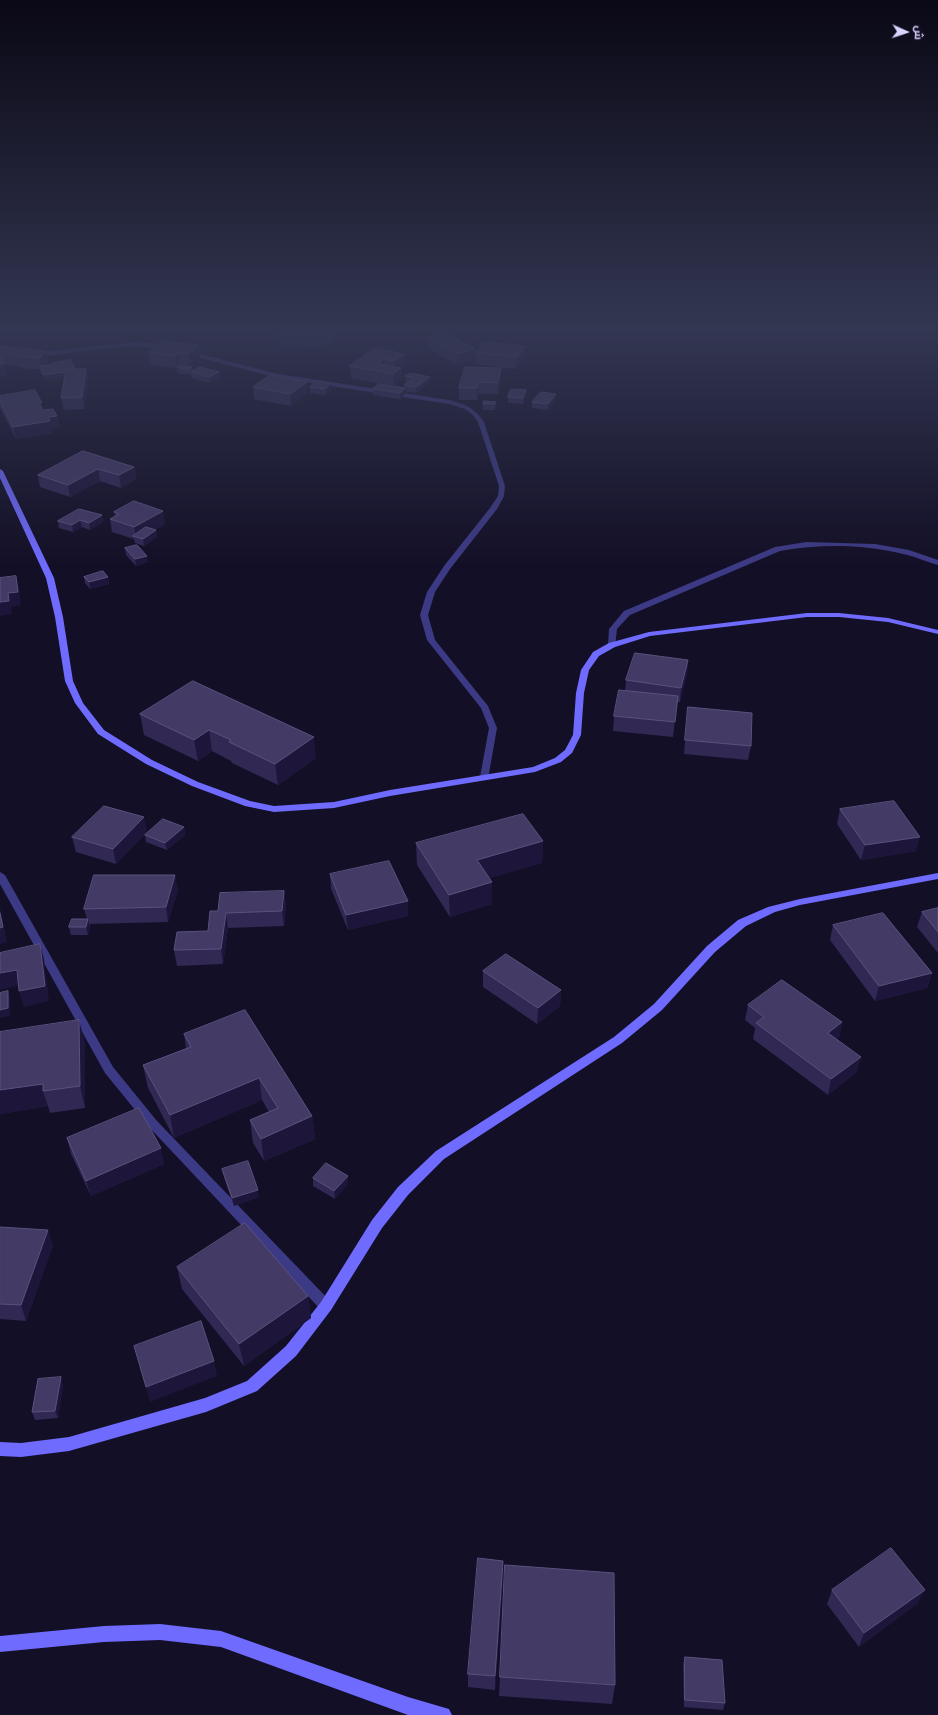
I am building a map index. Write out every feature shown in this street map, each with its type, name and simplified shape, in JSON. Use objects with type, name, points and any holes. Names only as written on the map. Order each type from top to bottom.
[{"type":"main road","points":[[0,471],[50,578],[59,617],[69,681],[79,703],[101,732],[149,762],[195,784],[248,804],[274,809],[334,805],[390,793],[485,776],[535,769],[558,760],[569,750],[577,735],[580,693],[585,670],[596,654],[612,645],[649,634],[807,615],[839,615],[888,620],[938,632]]},
{"type":"main road","points":[[0,1449],[21,1450],[69,1444],[206,1405],[252,1386],[292,1351],[326,1306],[377,1224],[403,1191],[440,1155],[618,1040],[658,1007],[711,949],[742,923],[772,909],[800,902],[938,876]]},
{"type":"main road","points":[[0,1644],[104,1634],[160,1632],[221,1640],[408,1706],[443,1715]]},
{"type":"street","points":[[469,408],[476,412],[481,422],[502,486],[501,496],[493,509],[443,574],[432,592],[424,615],[431,640],[485,708],[493,728],[485,776]]},
{"type":"street","points":[[612,645],[613,629],[627,613],[778,549],[806,544],[875,546],[906,552],[938,563]]},
{"type":"street","points":[[0,874],[109,1070],[153,1124],[326,1306]]},
{"type":"building","points":[[4,408],[53,409],[57,416],[48,417],[50,421],[13,427]]},
{"type":"building","points":[[83,451],[134,467],[119,475],[98,469],[68,485],[38,475]]},
{"type":"building","points":[[134,501],[163,511],[134,527],[110,519],[119,514],[114,512]]},
{"type":"building","points":[[79,509],[102,515],[89,523],[80,520],[72,525],[58,521]]},
{"type":"building","points":[[146,527],[156,530],[143,539],[133,536]]},
{"type":"building","points":[[137,545],[147,556],[135,559],[125,548]]},
{"type":"building","points":[[103,571],[108,577],[89,582],[84,577]]},
{"type":"building","points":[[16,576],[18,592],[8,593],[9,601],[0,602],[0,578]]},
{"type":"building","points":[[635,653],[688,660],[681,688],[626,680]]},
{"type":"building","points":[[193,681],[314,737],[275,764],[229,742],[231,740],[209,730],[194,740],[140,714]]},
{"type":"building","points":[[619,690],[678,696],[675,722],[614,716]]},
{"type":"building","points":[[688,707],[752,713],[751,746],[685,740]]},
{"type":"building","points":[[894,801],[920,837],[865,845],[840,809]]},
{"type":"building","points":[[104,806],[144,817],[113,849],[72,837]]},
{"type":"building","points":[[523,814],[543,841],[477,860],[492,882],[449,895],[416,843]]},
{"type":"building","points":[[163,819],[184,827],[165,843],[145,835]]},
{"type":"building","points":[[389,861],[408,901],[346,915],[330,874]]},
{"type":"building","points":[[94,875],[175,875],[166,907],[84,909]]},
{"type":"building","points":[[284,891],[282,911],[226,913],[221,949],[174,950],[177,932],[208,931],[210,911],[218,911],[220,893]]},
{"type":"building","points":[[938,908],[938,932],[922,912]]},
{"type":"building","points":[[0,913],[3,927],[0,928]]},
{"type":"building","points":[[883,913],[932,973],[879,986],[833,925]]},
{"type":"building","points":[[72,919],[88,919],[86,927],[69,927]]},
{"type":"building","points":[[40,944],[45,986],[19,991],[17,970],[0,973],[0,953]]},
{"type":"building","points":[[506,954],[561,990],[538,1008],[483,971]]},
{"type":"building","points":[[782,980],[842,1022],[828,1033],[861,1057],[831,1079],[756,1023],[764,1017],[748,1005]]},
{"type":"building","points":[[8,991],[8,1008],[0,1010],[0,993]]},
{"type":"building","points":[[245,1010],[312,1116],[261,1139],[250,1120],[278,1108],[259,1078],[170,1115],[143,1065],[191,1047],[184,1034]]},
{"type":"building","points":[[79,1020],[80,1086],[43,1091],[43,1084],[0,1090],[0,1032]]},
{"type":"building","points":[[139,1108],[161,1148],[86,1181],[67,1138]]},
{"type":"building","points":[[248,1161],[258,1190],[232,1198],[222,1169]]},
{"type":"building","points":[[326,1163],[348,1176],[334,1191],[313,1178]]},
{"type":"building","points":[[245,1223],[308,1296],[239,1344],[177,1267]]},
{"type":"building","points":[[0,1227],[48,1230],[21,1305],[0,1304]]},
{"type":"building","points":[[201,1321],[214,1361],[146,1387],[134,1346]]},
{"type":"building","points":[[61,1377],[55,1411],[32,1412],[38,1379]]},
{"type":"building","points":[[891,1548],[925,1590],[864,1633],[832,1590]]},
{"type":"building","points":[[478,1558],[503,1561],[495,1676],[468,1674]]},
{"type":"building","points":[[505,1565],[614,1573],[615,1685],[500,1677]]},
{"type":"building","points":[[685,1657],[722,1660],[725,1703],[685,1700]]}]
